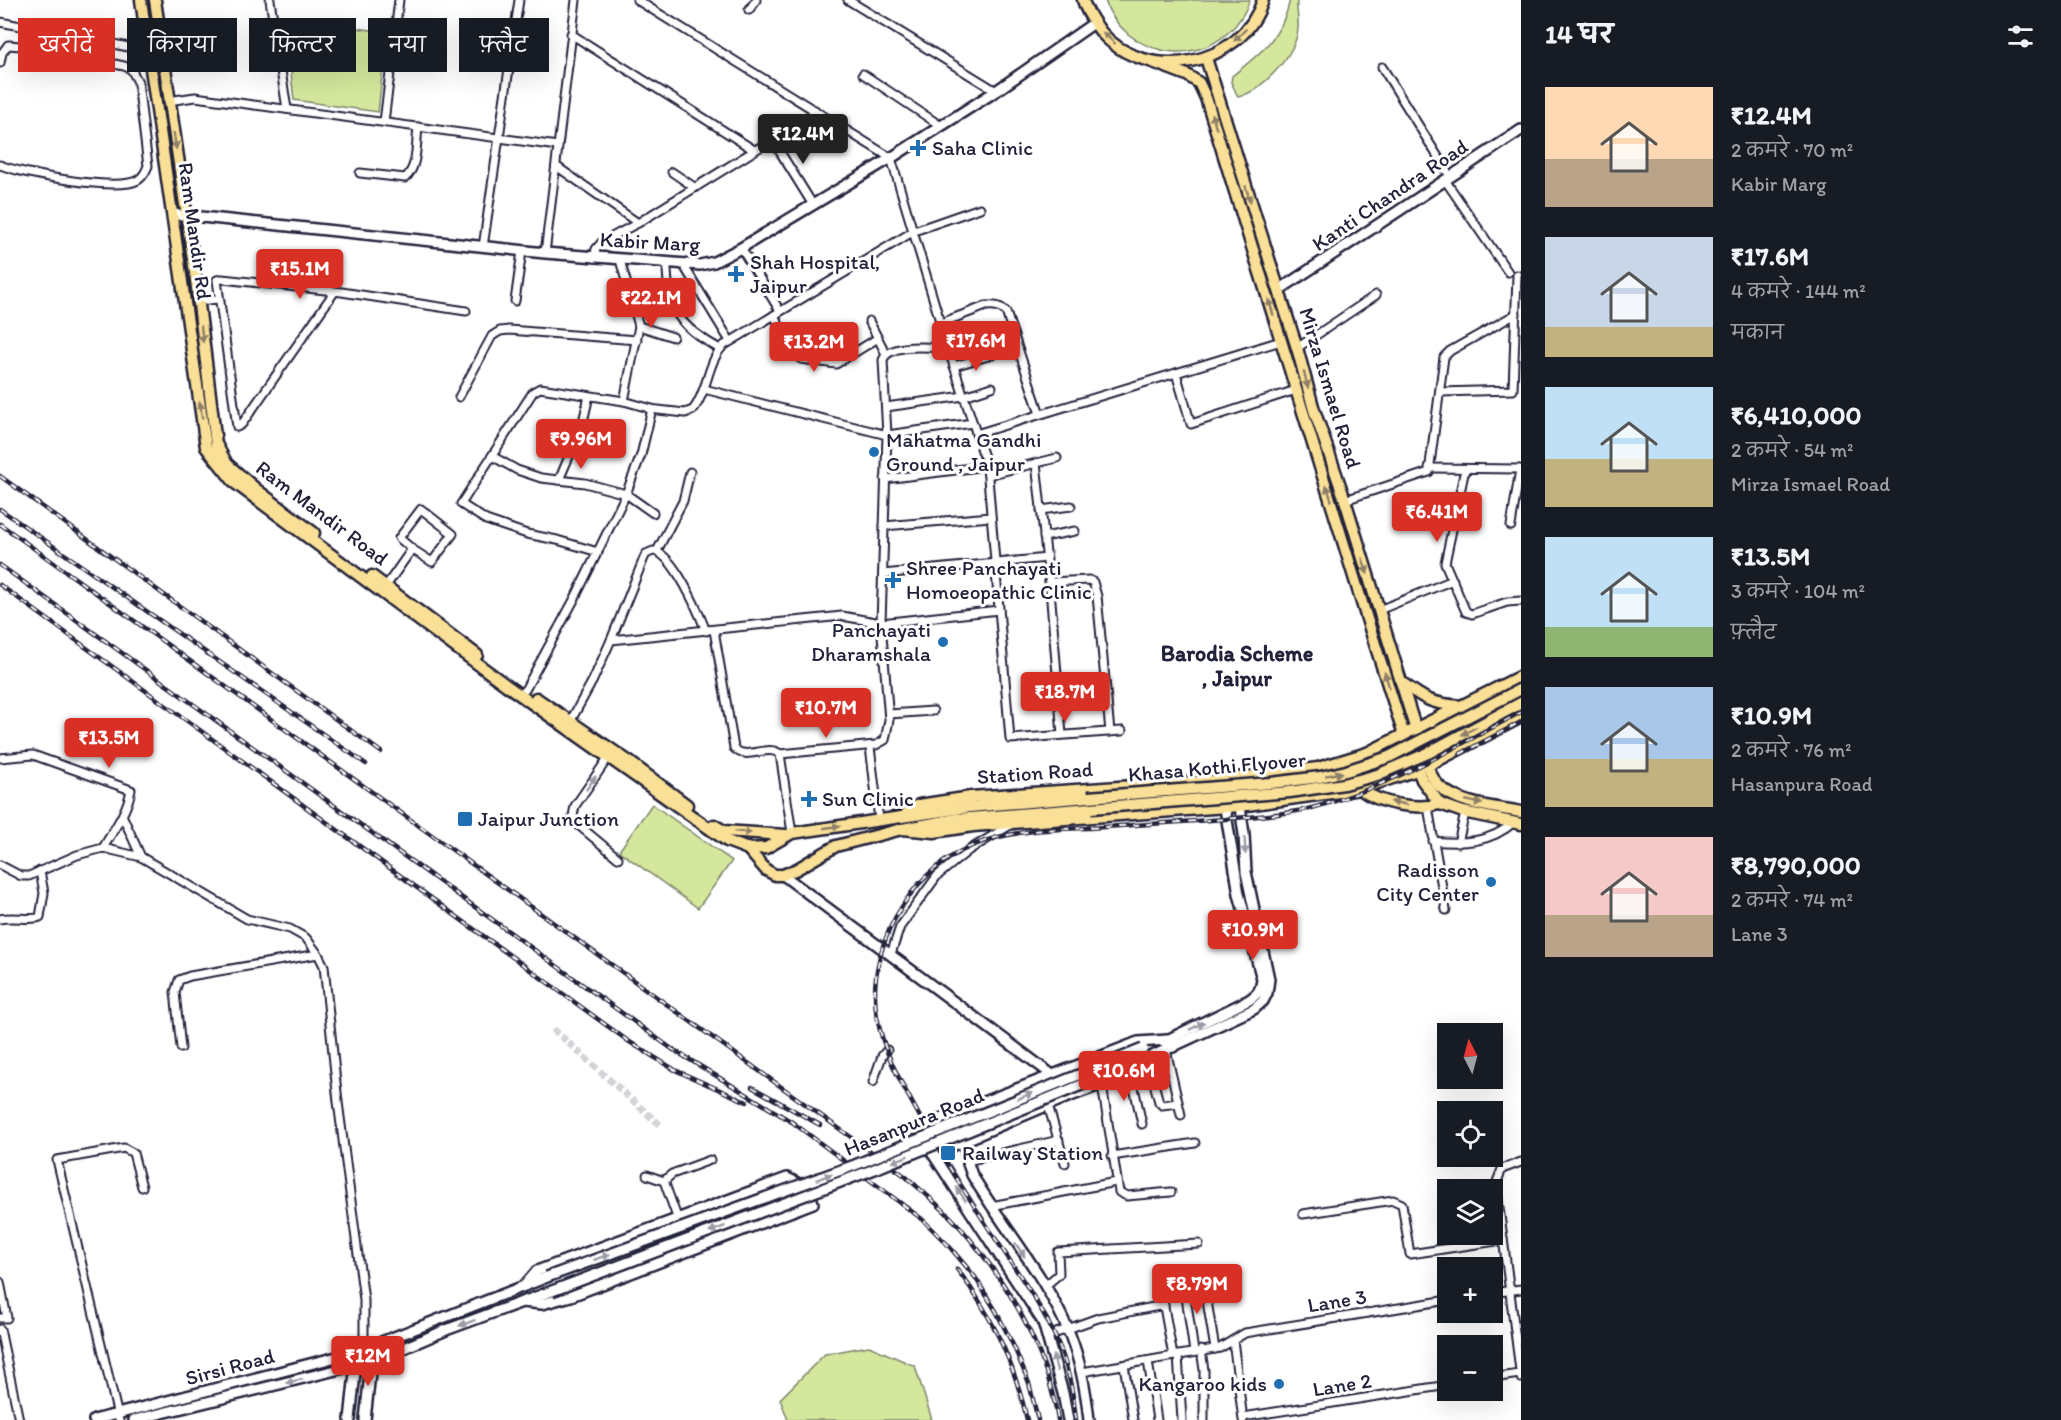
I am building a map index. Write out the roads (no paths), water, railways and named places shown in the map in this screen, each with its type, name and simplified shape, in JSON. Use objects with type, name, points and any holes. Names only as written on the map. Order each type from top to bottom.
[{"type":"main road","name":"Ram Mandir Rd","points":[[141,0],[144,18]]},
{"type":"main road","name":"Ram Mandir Road","points":[[155,0],[158,18]]},
{"type":"main road","points":[[1083,0],[1094,23],[1106,37],[1124,51],[1188,75],[1199,83],[1206,98],[1404,735],[1422,768],[1438,786],[1449,794],[1467,801],[1521,812]]},
{"type":"main road","points":[[1150,61],[1171,64],[1206,58],[1230,46],[1250,26],[1263,0]]},
{"type":"main road","name":"Mirza Ismael Road","points":[[1206,58],[1297,348],[1314,410],[1345,500],[1401,681],[1415,730],[1422,768]]},
{"type":"main road","name":"Ram Mandir Rd","points":[[152,72],[206,447],[218,465],[235,483]]},
{"type":"main road","name":"Ram Mandir Road","points":[[165,72],[216,444],[227,464],[256,490],[525,690],[724,831],[790,834]]},
{"type":"main road","points":[[186,303],[198,301]]},
{"type":"main road","name":"Ram Mandir Road","points":[[235,483],[608,758],[727,841],[747,848]]},
{"type":"main road","points":[[1415,730],[1521,676]]},
{"type":"main road","points":[[1401,681],[1424,699],[1440,705],[1463,706]]},
{"type":"main road","name":"Khasa Kothi Flyover","points":[[899,817],[981,806],[1216,788],[1329,775],[1389,757],[1521,689]]},
{"type":"main road","name":"Khasa Kothi Flyover","points":[[902,829],[957,819],[1290,792],[1344,784],[1377,774],[1428,753],[1521,703]]},
{"type":"main road","points":[[747,848],[766,870],[775,875],[783,875],[837,846],[902,829],[934,832],[1015,823],[1240,806],[1360,789],[1422,768],[1521,717]]},
{"type":"main road","name":"Station Road","points":[[747,848],[766,848],[790,834],[899,817],[919,805],[971,797],[1236,779],[1318,768],[1367,753],[1415,730]]},
{"type":"main road","points":[[1422,768],[1422,780],[1440,804],[1465,813],[1518,823]]},
{"type":"main road","points":[[1360,789],[1368,795],[1391,802],[1428,807],[1440,804]]},
{"type":"street","points":[[270,0],[287,110]]},
{"type":"street","points":[[384,122],[399,0]]},
{"type":"street","points":[[483,247],[519,0]]},
{"type":"street","points":[[545,253],[576,0]]},
{"type":"street","points":[[637,0],[891,158],[940,323],[987,466],[1010,739],[1122,731]]},
{"type":"street","points":[[749,10],[756,0]]},
{"type":"street","points":[[848,0],[996,92]]},
{"type":"street","points":[[0,22],[127,47]]},
{"type":"street","name":"Kabir Marg","points":[[173,214],[522,251],[700,266],[714,262],[741,248],[891,158],[996,92],[1094,23]]},
{"type":"street","points":[[572,34],[754,150]]},
{"type":"street","points":[[0,63],[2,53],[8,45],[34,48],[131,69],[138,82],[148,166],[146,173],[137,180],[123,184],[74,181],[11,170],[0,165]]},
{"type":"street","points":[[1382,67],[1447,178],[1508,272]]},
{"type":"street","points":[[863,74],[941,126]]},
{"type":"street","points":[[168,101],[195,97],[558,146]]},
{"type":"street","points":[[594,258],[596,249],[602,242],[638,223],[810,116],[815,110]]},
{"type":"street","points":[[143,117],[159,116]]},
{"type":"street","points":[[360,173],[405,178],[408,176],[414,164],[418,127]]},
{"type":"street","name":"Kanti Chandra Road","points":[[1279,290],[1521,130]]},
{"type":"street","points":[[772,139],[813,205]]},
{"type":"street","points":[[556,166],[638,223]]},
{"type":"street","points":[[672,172],[694,187]]},
{"type":"street","points":[[598,552],[527,534],[486,519],[461,504],[533,392],[540,388],[624,401],[649,409],[686,412],[693,410],[717,352],[730,341],[914,231],[980,208]]},
{"type":"street","points":[[741,248],[777,313],[793,352],[801,359],[836,364],[878,338]]},
{"type":"street","points":[[515,302],[522,251]]},
{"type":"street","points":[[620,260],[639,326],[624,401]]},
{"type":"street","points":[[667,264],[667,281],[671,300],[683,325],[720,349]]},
{"type":"street","points":[[684,266],[730,341]]},
{"type":"street","points":[[1440,392],[1513,390],[1518,339],[1517,275]]},
{"type":"street","points":[[334,291],[239,427],[236,424],[218,299],[216,282],[219,279],[334,291],[466,311]]},
{"type":"street","points":[[1297,348],[1376,295]]},
{"type":"street","points":[[198,301],[218,299]]},
{"type":"street","points":[[940,323],[986,306],[1002,307],[1006,312],[1040,414]]},
{"type":"street","points":[[1345,500],[1429,472],[1444,357],[1450,351],[1516,314]]},
{"type":"street","points":[[869,321],[886,354]]},
{"type":"street","points":[[639,326],[673,337]]},
{"type":"street","points":[[459,398],[492,336],[500,331],[637,340]]},
{"type":"street","points":[[976,434],[1281,341]]},
{"type":"street","points":[[570,722],[593,680],[644,558],[649,552],[657,551],[664,555],[710,631],[734,748],[737,752],[773,750],[780,754],[870,747],[885,740],[888,734],[889,714],[881,622],[887,435],[883,360],[891,351],[915,347],[948,348]]},
{"type":"street","points":[[954,366],[992,355]]},
{"type":"street","points":[[1176,373],[1191,424],[1296,390]]},
{"type":"street","points":[[886,407],[964,396],[992,387]]},
{"type":"street","points":[[704,388],[887,435],[973,423]]},
{"type":"street","points":[[559,480],[582,426],[589,396]]},
{"type":"street","points":[[525,690],[570,608],[626,494],[641,455],[652,410],[649,409]]},
{"type":"street","points":[[492,456],[517,470],[541,478],[585,483],[626,494],[653,513]]},
{"type":"street","points":[[988,475],[1057,458]]},
{"type":"street","points":[[1036,463],[1047,558],[1062,735]]},
{"type":"street","points":[[885,479],[987,466]]},
{"type":"street","points":[[1429,468],[1520,469],[1511,526]]},
{"type":"street","points":[[1465,469],[1445,563],[1468,614],[1507,602],[1521,601]]},
{"type":"street","points":[[657,551],[683,501],[690,472]]},
{"type":"street","points":[[1041,510],[1071,506]]},
{"type":"street","points":[[421,509],[453,534],[432,562],[412,549],[399,538],[421,509]]},
{"type":"street","points":[[884,526],[991,517]]},
{"type":"street","points":[[1044,537],[1075,531]]},
{"type":"street","points":[[386,586],[412,549]]},
{"type":"street","points":[[883,574],[1047,558]]},
{"type":"street","points":[[1049,582],[1089,580],[1093,582],[1097,596],[1110,732]]},
{"type":"street","points":[[1379,610],[1453,580]]},
{"type":"street","points":[[611,640],[842,616],[881,622],[999,610]]},
{"type":"street","points":[[889,714],[933,711]]},
{"type":"street","points":[[870,747],[879,820]]},
{"type":"street","points":[[780,754],[790,834]]},
{"type":"street","points":[[0,758],[33,755],[131,790],[123,817],[103,848]]},
{"type":"street","points":[[608,758],[575,806],[573,816],[578,825],[618,858]]},
{"type":"street","points":[[933,1154],[965,1139],[1153,1065],[1168,1047],[1254,1009],[1263,1001],[1268,993],[1267,961],[1246,872],[1244,834],[1236,779]]},
{"type":"street","name":"Hasanpura Road","points":[[373,1345],[547,1277],[855,1166],[1146,1053],[1168,1047],[1249,1000],[1258,994],[1262,979],[1239,894],[1221,780]]},
{"type":"street","points":[[1428,807],[1446,910]]},
{"type":"street","points":[[1458,843],[1465,813]]},
{"type":"street","points":[[123,817],[141,857]]},
{"type":"street","points":[[891,954],[900,927],[937,876],[969,850],[1015,823]]},
{"type":"street","points":[[1433,841],[1458,843],[1483,840],[1518,823]]},
{"type":"street","points":[[0,865],[21,876],[29,876],[77,855],[103,848],[141,857],[247,919],[290,929],[306,938],[318,954],[324,966],[338,1102],[364,1300],[364,1339],[356,1352],[350,1420]]},
{"type":"street","points":[[0,919],[14,916],[33,920],[40,917],[44,893],[40,871]]},
{"type":"street","points":[[783,875],[1040,1066],[1047,1076],[1054,1103],[1065,1163]]},
{"type":"street","points":[[181,1048],[175,992],[179,980],[190,976],[318,954]]},
{"type":"street","points":[[1068,1420],[1048,1336],[1033,1305],[933,1154],[928,1139],[928,1128],[932,1122],[1138,1042],[1168,1047]]},
{"type":"street","points":[[1168,1047],[1181,1116]]},
{"type":"street","points":[[873,1082],[882,1056],[887,1050]]},
{"type":"street","name":"Sirsi Road","points":[[134,1420],[371,1362],[446,1330],[872,1170],[1146,1053]]},
{"type":"street","points":[[1131,1074],[1142,1124]]},
{"type":"street","points":[[1102,1085],[1119,1192],[1126,1196],[1171,1192]]},
{"type":"street","points":[[1155,1086],[1162,1105],[1178,1103]]},
{"type":"street","points":[[965,1139],[967,1161],[972,1176],[1045,1286],[1067,1329],[1082,1372],[1089,1420]]},
{"type":"street","points":[[967,1161],[1059,1140]]},
{"type":"street","points":[[1113,1156],[1195,1143]]},
{"type":"street","points":[[119,1417],[57,1160],[124,1148],[133,1153],[142,1186]]},
{"type":"street","points":[[664,1181],[672,1174],[710,1160]]},
{"type":"street","points":[[1498,1179],[1502,1169],[1521,1162]]},
{"type":"street","points":[[647,1175],[664,1181]]},
{"type":"street","points":[[522,1302],[542,1304],[571,1296],[813,1203],[808,1188],[788,1178],[537,1271],[524,1286]]},
{"type":"street","points":[[664,1181],[678,1220]]},
{"type":"street","points":[[991,1206],[1116,1182]]},
{"type":"street","points":[[1303,1214],[1393,1200],[1402,1204],[1410,1254],[1470,1245]]},
{"type":"street","points":[[1503,1240],[1521,1376],[1503,1377]]},
{"type":"street","points":[[1045,1286],[1059,1274],[1058,1252],[1199,1244]]},
{"type":"street","points":[[1082,1372],[1215,1349],[1203,1277]]},
{"type":"street","points":[[0,1282],[6,1317],[0,1318]]},
{"type":"street","points":[[1184,1283],[1204,1370],[1204,1420]]},
{"type":"street","points":[[1160,1285],[1175,1355],[1182,1420]]},
{"type":"street","points":[[1503,1291],[1521,1289]]},
{"type":"street","name":"Lane 3","points":[[1215,1349],[1221,1348],[1245,1333],[1437,1302]]},
{"type":"street","points":[[1048,1336],[1098,1318],[1164,1305]]},
{"type":"street","points":[[0,1329],[19,1420]]},
{"type":"street","points":[[364,1339],[373,1345],[365,1420]]},
{"type":"street","points":[[1233,1340],[1243,1419]]},
{"type":"street","name":"Sirsi Road","points":[[94,1420],[119,1417],[356,1352],[373,1345]]},
{"type":"street","points":[[1148,1361],[1157,1420]]},
{"type":"street","points":[[1124,1365],[1133,1420]]},
{"type":"street","name":"Lane 2","points":[[1243,1419],[1437,1387]]},
{"type":"tunnel","points":[[553,1029],[661,1126]]},
{"type":"railway","points":[[0,476],[381,752]]},
{"type":"railway","points":[[0,509],[366,764]]},
{"type":"railway","points":[[0,524],[905,1176],[959,1226],[977,1247],[1008,1292],[1034,1341],[1052,1393],[1058,1420]]},
{"type":"railway","points":[[0,565],[672,1049],[792,1122],[922,1219],[975,1277],[996,1311],[1029,1383],[1038,1420]]},
{"type":"railway","points":[[0,585],[628,1041],[675,1070],[747,1102]]},
{"type":"railway","points":[[1076,1420],[1062,1352],[1046,1318],[934,1142],[887,1053],[877,1017],[875,988],[879,958],[889,930],[903,905],[919,884],[938,866],[961,851],[985,841],[1010,834],[1037,831],[1226,819],[1280,814],[1312,808],[1367,790],[1445,753],[1521,712]]},
{"type":"railway","points":[[1460,754],[1521,722]]},
{"type":"railway","points":[[752,1087],[820,1125]]},
{"type":"railway","points":[[957,1269],[981,1303],[1000,1340],[1016,1379],[1027,1420]]},
{"type":"place","name":"Saha Clinic","points":[[918,148]]},
{"type":"place","name":"Shah Hospital, Jaipur","points":[[736,274]]},
{"type":"place","name":"Mahatma Gandhi Ground , Jaipur","points":[[874,452]]},
{"type":"place","name":"Shree Panchayati Homoeopathic Clinic","points":[[893,580]]},
{"type":"place","name":"Panchayati Dharamshala","points":[[943,642]]},
{"type":"place","name":"Sun Clinic","points":[[809,799]]},
{"type":"place","name":"Jaipur Junction","points":[[465,819]]},
{"type":"place","name":"Radisson City Center","points":[[1491,882]]},
{"type":"place","name":"Railway Station","points":[[948,1153]]},
{"type":"place","name":"Kangaroo kids","points":[[1279,1384]]},
{"type":"district","name":"Barodia Scheme , Jaipur","points":[[1237,666]]}]
